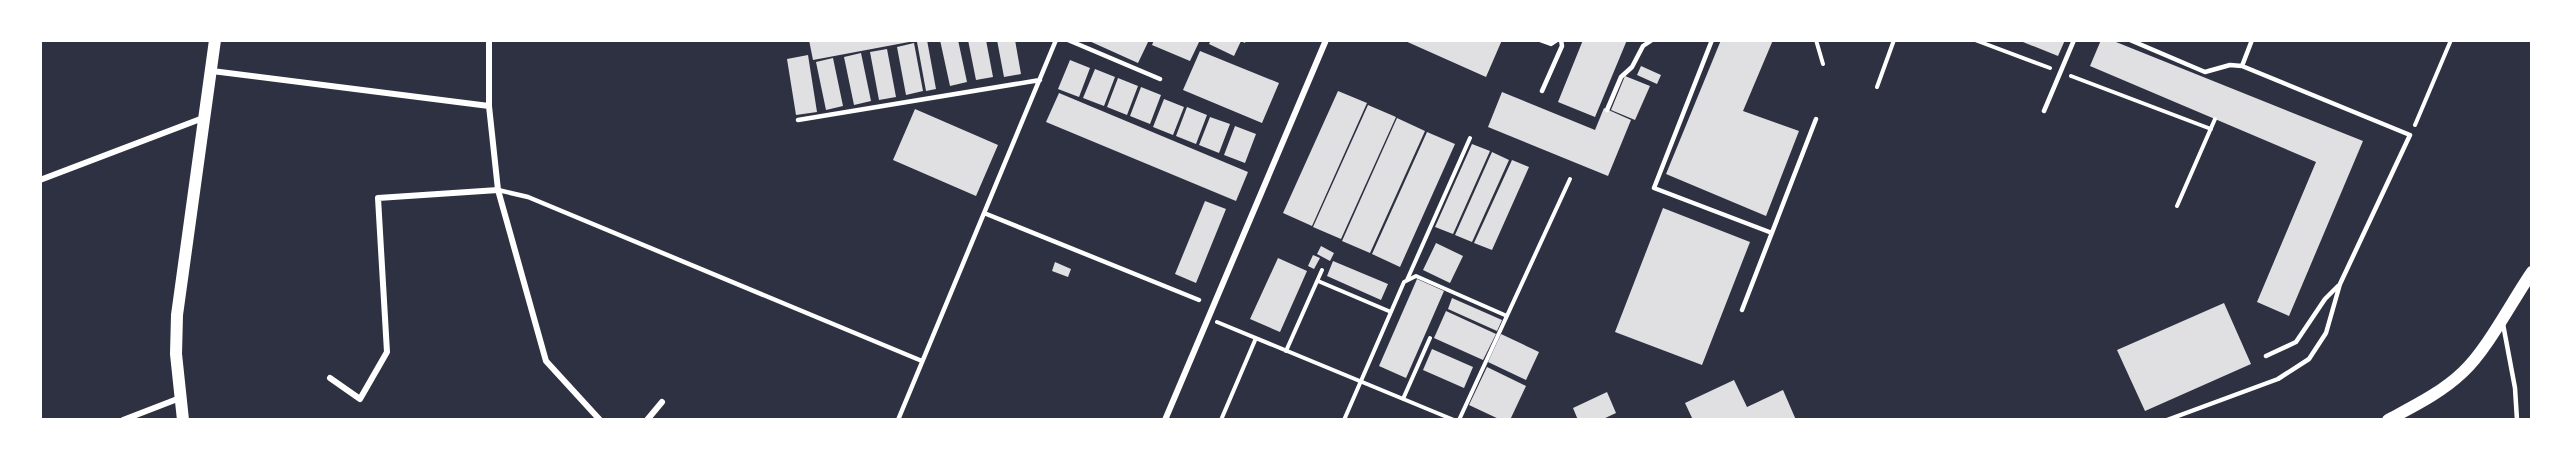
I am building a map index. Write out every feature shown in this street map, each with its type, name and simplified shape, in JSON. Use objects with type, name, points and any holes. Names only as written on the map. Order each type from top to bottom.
[{"type":"main road","points":[[183,420],[176,354],[177,315],[215,40]]},
{"type":"main road","points":[[2388,420],[2441,390],[2465,371],[2478,356],[2532,272]]},
{"type":"street","points":[[489,40],[489,106],[498,190],[546,361],[600,420]]},
{"type":"street","points":[[1165,420],[1326,40]]},
{"type":"street","points":[[212,71],[489,106]]},
{"type":"street","points":[[40,180],[204,118]]},
{"type":"street","points":[[330,378],[360,399],[387,352],[378,198],[498,190]]},
{"type":"street","points":[[123,420],[180,398]]},
{"type":"street","points":[[647,420],[662,402]]},
{"type":"lane","points":[[898,420],[1056,40]]},
{"type":"lane","points":[[1068,40],[1160,79]]},
{"type":"lane","points":[[1540,40],[1551,44],[1559,40],[1562,46],[1542,91]]},
{"type":"lane","points":[[1607,110],[1622,77],[1632,67],[1643,46],[1652,40]]},
{"type":"lane","points":[[1712,40],[1654,188],[1772,233]]},
{"type":"lane","points":[[2044,111],[2074,40]]},
{"type":"lane","points":[[2130,40],[2205,72],[2230,65],[2242,66],[2410,135],[2340,284],[2326,333],[2309,359],[2278,379],[2167,420]]},
{"type":"lane","points":[[2242,66],[2252,40]]},
{"type":"lane","points":[[798,120],[1040,80]]},
{"type":"lane","points":[[1742,310],[1816,119]]},
{"type":"lane","points":[[498,190],[528,197],[922,361]]},
{"type":"lane","points":[[984,213],[1199,300]]},
{"type":"lane","points":[[2266,356],[2295,342],[2325,299],[2340,284]]},
{"type":"lane","points":[[2501,318],[2515,388],[2517,420]]},
{"type":"path","points":[[1816,40],[1823,64]]},
{"type":"path","points":[[1877,87],[1894,40]]},
{"type":"path","points":[[1975,40],[2211,129]]},
{"type":"path","points":[[2410,135],[2451,40]]},
{"type":"path","points":[[2177,206],[2215,119]]},
{"type":"path","points":[[1344,420],[1470,138]]},
{"type":"path","points":[[1459,420],[1570,179]]},
{"type":"path","points":[[1286,351],[1322,270]]},
{"type":"path","points":[[1407,280],[1416,276],[1507,316]]},
{"type":"path","points":[[1318,281],[1391,312]]},
{"type":"path","points":[[1209,318],[1454,420]]},
{"type":"path","points":[[1221,420],[1256,338]]},
{"type":"path","points":[[1403,399],[1430,338]]},
{"type":"building","points":[[809,40],[909,40],[909,42],[813,60]]},
{"type":"building","points":[[927,40],[936,89],[926,91],[917,42]]},
{"type":"building","points":[[940,40],[958,40],[967,82],[950,86]]},
{"type":"building","points":[[968,40],[986,40],[993,77],[976,80]]},
{"type":"building","points":[[997,40],[1015,40],[1021,74],[1004,77]]},
{"type":"building","points":[[1087,40],[1149,40],[1138,63]]},
{"type":"building","points":[[1154,40],[1200,40],[1190,61],[1152,45]]},
{"type":"building","points":[[1211,40],[1246,40],[1245,43],[1241,41],[1234,56],[1209,44]]},
{"type":"building","points":[[1403,40],[1502,40],[1486,77]]},
{"type":"building","points":[[1583,40],[1627,40],[1595,117],[1558,102]]},
{"type":"building","points":[[1721,40],[1773,40],[1743,111],[1799,131],[1766,216],[1666,174]]},
{"type":"building","points":[[2018,40],[2065,40],[2058,56]]},
{"type":"building","points":[[2101,40],[2111,40],[2363,141],[2289,316],[2257,302],[2316,162],[2090,66]]},
{"type":"building","points":[[914,43],[923,91],[906,95],[897,47]]},
{"type":"building","points":[[887,49],[896,97],[879,100],[870,52]]},
{"type":"building","points":[[1200,51],[1279,83],[1262,123],[1183,90]]},
{"type":"building","points":[[861,53],[871,101],[854,105],[844,57]]},
{"type":"building","points":[[808,55],[817,112],[796,115],[787,59]]},
{"type":"building","points":[[833,58],[843,106],[826,110],[816,62]]},
{"type":"building","points":[[1070,60],[1090,68],[1079,97],[1058,89]]},
{"type":"building","points":[[1641,66],[1661,75],[1657,84],[1637,75]]},
{"type":"building","points":[[1095,69],[1115,77],[1104,106],[1083,98]]},
{"type":"building","points":[[1625,76],[1650,86],[1635,120],[1611,110]]},
{"type":"building","points":[[1118,78],[1138,86],[1127,115],[1107,107]]},
{"type":"building","points":[[1141,87],[1161,95],[1150,124],[1130,116]]},
{"type":"building","points":[[1338,91],[1367,103],[1312,226],[1283,213]]},
{"type":"building","points":[[1502,92],[1595,130],[1604,108],[1631,120],[1608,176],[1488,127]]},
{"type":"building","points":[[1059,93],[1248,172],[1236,201],[1046,122]]},
{"type":"building","points":[[1164,99],[1184,107],[1173,135],[1153,127]]},
{"type":"building","points":[[1368,105],[1396,117],[1341,239],[1313,227]]},
{"type":"building","points":[[1187,107],[1207,115],[1196,144],[1176,136]]},
{"type":"building","points":[[915,109],[998,145],[976,196],[893,160]]},
{"type":"building","points":[[1210,117],[1230,124],[1219,153],[1199,145]]},
{"type":"building","points":[[1397,118],[1425,131],[1370,253],[1342,241]]},
{"type":"building","points":[[1235,126],[1256,134],[1245,163],[1224,155]]},
{"type":"building","points":[[1427,132],[1455,144],[1400,267],[1372,254]]},
{"type":"building","points":[[1472,144],[1490,151],[1453,234],[1435,227]]},
{"type":"building","points":[[1492,152],[1509,160],[1472,242],[1455,235]]},
{"type":"building","points":[[1512,160],[1529,167],[1492,250],[1474,243]]},
{"type":"building","points":[[1205,201],[1226,209],[1196,283],[1175,274]]},
{"type":"building","points":[[1663,208],[1750,242],[1702,365],[1615,332]]},
{"type":"building","points":[[1436,243],[1463,256],[1450,283],[1423,270]]},
{"type":"building","points":[[1321,246],[1334,253],[1330,261],[1317,254]]},
{"type":"building","points":[[1313,255],[1320,258],[1314,269],[1308,266]]},
{"type":"building","points":[[1278,258],[1307,271],[1280,332],[1250,319]]},
{"type":"building","points":[[1333,261],[1388,284],[1381,300],[1327,276]]},
{"type":"building","points":[[1055,262],[1071,269],[1068,277],[1052,271]]},
{"type":"building","points":[[1417,279],[1444,291],[1406,378],[1379,366]]},
{"type":"building","points":[[1452,298],[1502,320],[1497,331],[1448,309]]},
{"type":"building","points":[[2224,303],[2251,364],[2145,411],[2117,350]]},
{"type":"building","points":[[1446,311],[1496,334],[1483,360],[1434,338]]},
{"type":"building","points":[[1501,334],[1539,352],[1526,380],[1488,362]]},
{"type":"building","points":[[1432,349],[1473,367],[1464,388],[1423,370]]},
{"type":"building","points":[[1487,367],[1526,386],[1510,420],[1501,420],[1469,405]]},
{"type":"building","points":[[1734,380],[1747,407],[1783,390],[1796,420],[1693,420],[1685,403]]},
{"type":"building","points":[[1607,392],[1616,413],[1601,420],[1578,420],[1573,408]]}]
